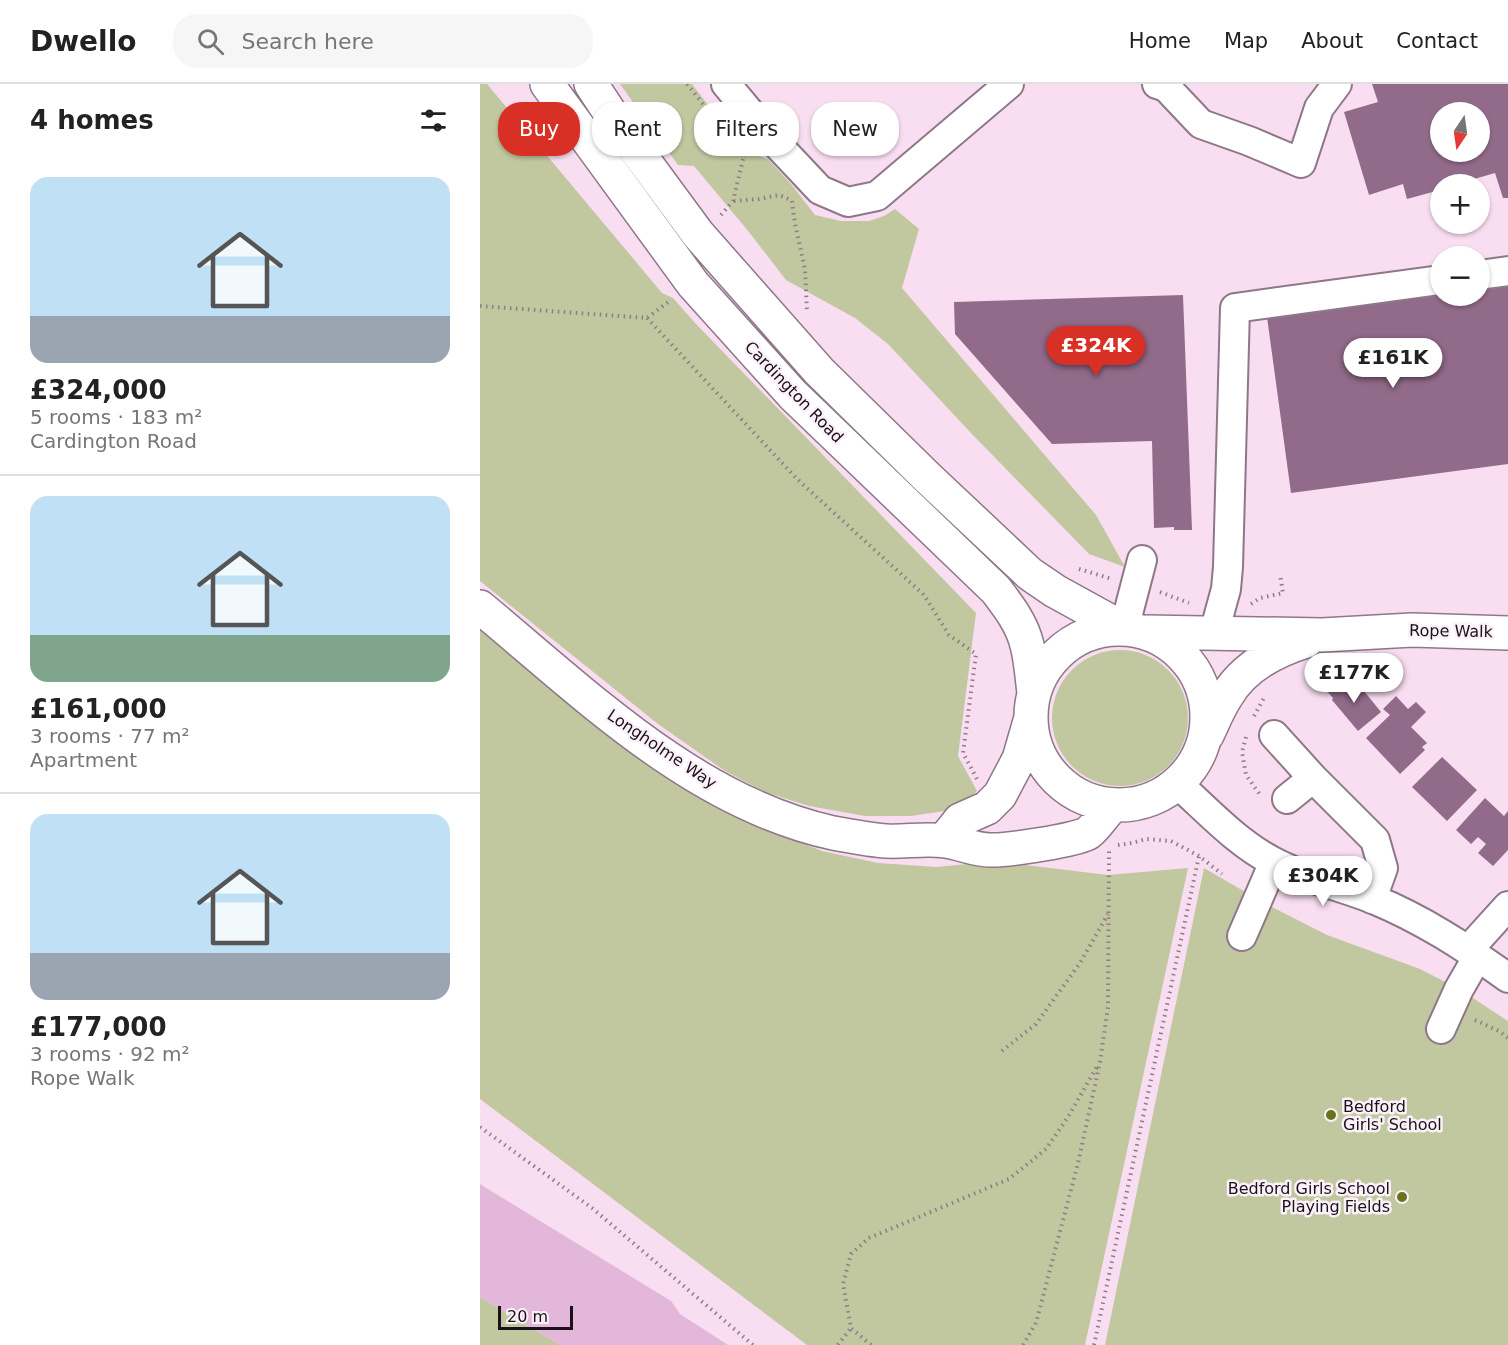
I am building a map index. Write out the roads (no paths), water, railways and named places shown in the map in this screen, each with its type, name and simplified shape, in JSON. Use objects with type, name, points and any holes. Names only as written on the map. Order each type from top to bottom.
[{"type":"main road","name":"Cardington Road","points":[[547,84],[693,284],[793,395],[996,590],[1012,612],[1028,646],[1032,705]]},
{"type":"main road","name":"Cardington Road","points":[[591,84],[620,129],[698,234],[819,371],[1030,574],[1055,591],[1133,630]]},
{"type":"main road","name":"Longholme Way","points":[[480,607],[602,709],[680,765],[742,801],[831,832],[884,841],[944,840],[990,850],[1038,845],[1087,834],[1112,806]]},
{"type":"main road","name":"Rope Walk","points":[[1133,630],[1217,623],[1238,634],[1322,635],[1412,630],[1508,633]]},
{"type":"main road","points":[[944,840],[960,820],[987,808],[1000,795],[1020,759],[1032,705],[1045,668],[1061,651],[1082,637],[1101,630],[1133,630],[1167,643],[1188,661],[1201,685],[1208,711],[1205,738],[1195,764],[1178,784],[1154,799],[1128,806],[1112,806],[1080,797],[1061,784],[1045,765],[1034,743],[1032,705]]},
{"type":"main road","name":"Rope Walk","points":[[1205,738],[1226,697],[1253,666],[1270,654],[1322,635]]},
{"type":"street","points":[[726,84],[771,138],[820,190],[848,201],[877,196],[1009,84]]},
{"type":"street","points":[[1157,84],[1166,87],[1201,124],[1300,163],[1319,108],[1336,84]]},
{"type":"street","points":[[1490,273],[1508,271]]},
{"type":"street","points":[[1217,623],[1226,589],[1228,567],[1235,308],[1430,281]]},
{"type":"street","points":[[1133,630],[1138,573]]},
{"type":"street","points":[[1274,735],[1375,840],[1383,868],[1372,899]]},
{"type":"street","points":[[1287,799],[1313,778]]},
{"type":"street","points":[[1178,784],[1244,844],[1274,862],[1307,878],[1372,899],[1422,921],[1508,978]]},
{"type":"street","points":[[1242,936],[1274,862]]},
{"type":"street","points":[[1441,1029],[1473,953],[1508,906]]},
{"type":"place","name":"Bedford Girls' School","points":[[1331,1115]]},
{"type":"place","name":"Bedford Girls School Playing Fields","points":[[1402,1197]]}]
